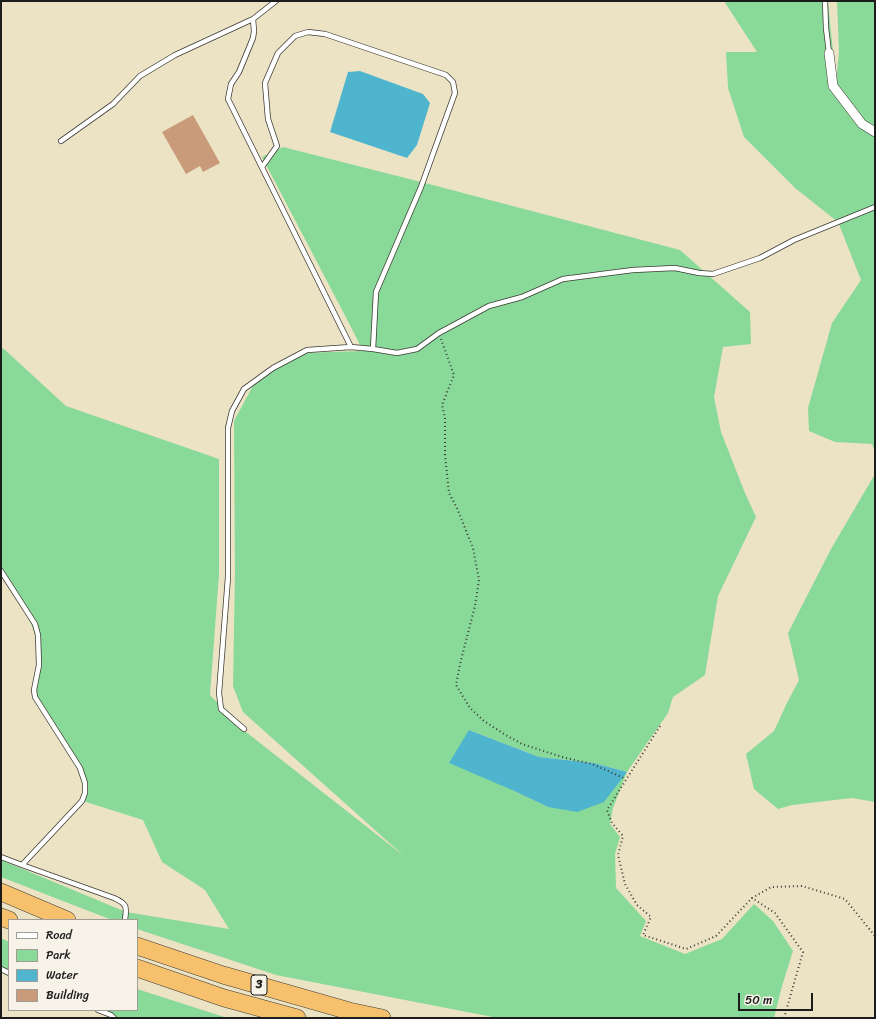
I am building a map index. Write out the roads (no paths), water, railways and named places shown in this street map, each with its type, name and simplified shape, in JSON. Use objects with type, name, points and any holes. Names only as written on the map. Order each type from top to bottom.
[{"type":"highway","points":[[1,892],[65,919]]},
{"type":"highway","name":"3","points":[[138,946],[230,977],[349,1011],[382,1018]]},
{"type":"highway","name":"3","points":[[138,968],[224,998],[297,1018]]},
{"type":"street","points":[[829,54],[833,86],[862,124],[875,132]]},
{"type":"lane","points":[[60,141],[113,104],[140,76],[175,55],[253,19],[276,1]]},
{"type":"lane","points":[[825,1],[829,54]]},
{"type":"lane","points":[[253,19],[253,38],[239,72],[231,84],[228,99],[351,347]]},
{"type":"lane","points":[[262,167],[277,146],[268,119],[265,83],[278,53],[295,36],[308,32],[324,34],[446,75],[453,82],[455,93],[424,180],[376,292],[373,349]]},
{"type":"lane","points":[[244,729],[221,708],[219,693],[228,577],[228,428],[232,411],[244,389],[273,368],[307,350],[351,347],[373,349],[398,354],[417,349],[439,333],[489,306],[522,297],[563,279],[633,270],[675,268],[713,274],[760,258],[794,240],[875,207]]},
{"type":"lane","points":[[1,571],[35,624],[38,635],[39,665],[34,690],[35,697],[80,768],[85,783],[85,793],[82,801],[22,865]]},
{"type":"lane","points":[[1,857],[123,902],[126,904],[125,919]]},
{"type":"lane","points":[[102,1011],[112,1014]]},
{"type":"water","points":[[360,71],[423,94],[430,103],[417,145],[407,158],[330,132],[348,72]]},
{"type":"water","points":[[469,730],[539,757],[594,763],[627,772],[604,802],[577,812],[548,807],[449,763]]}]
